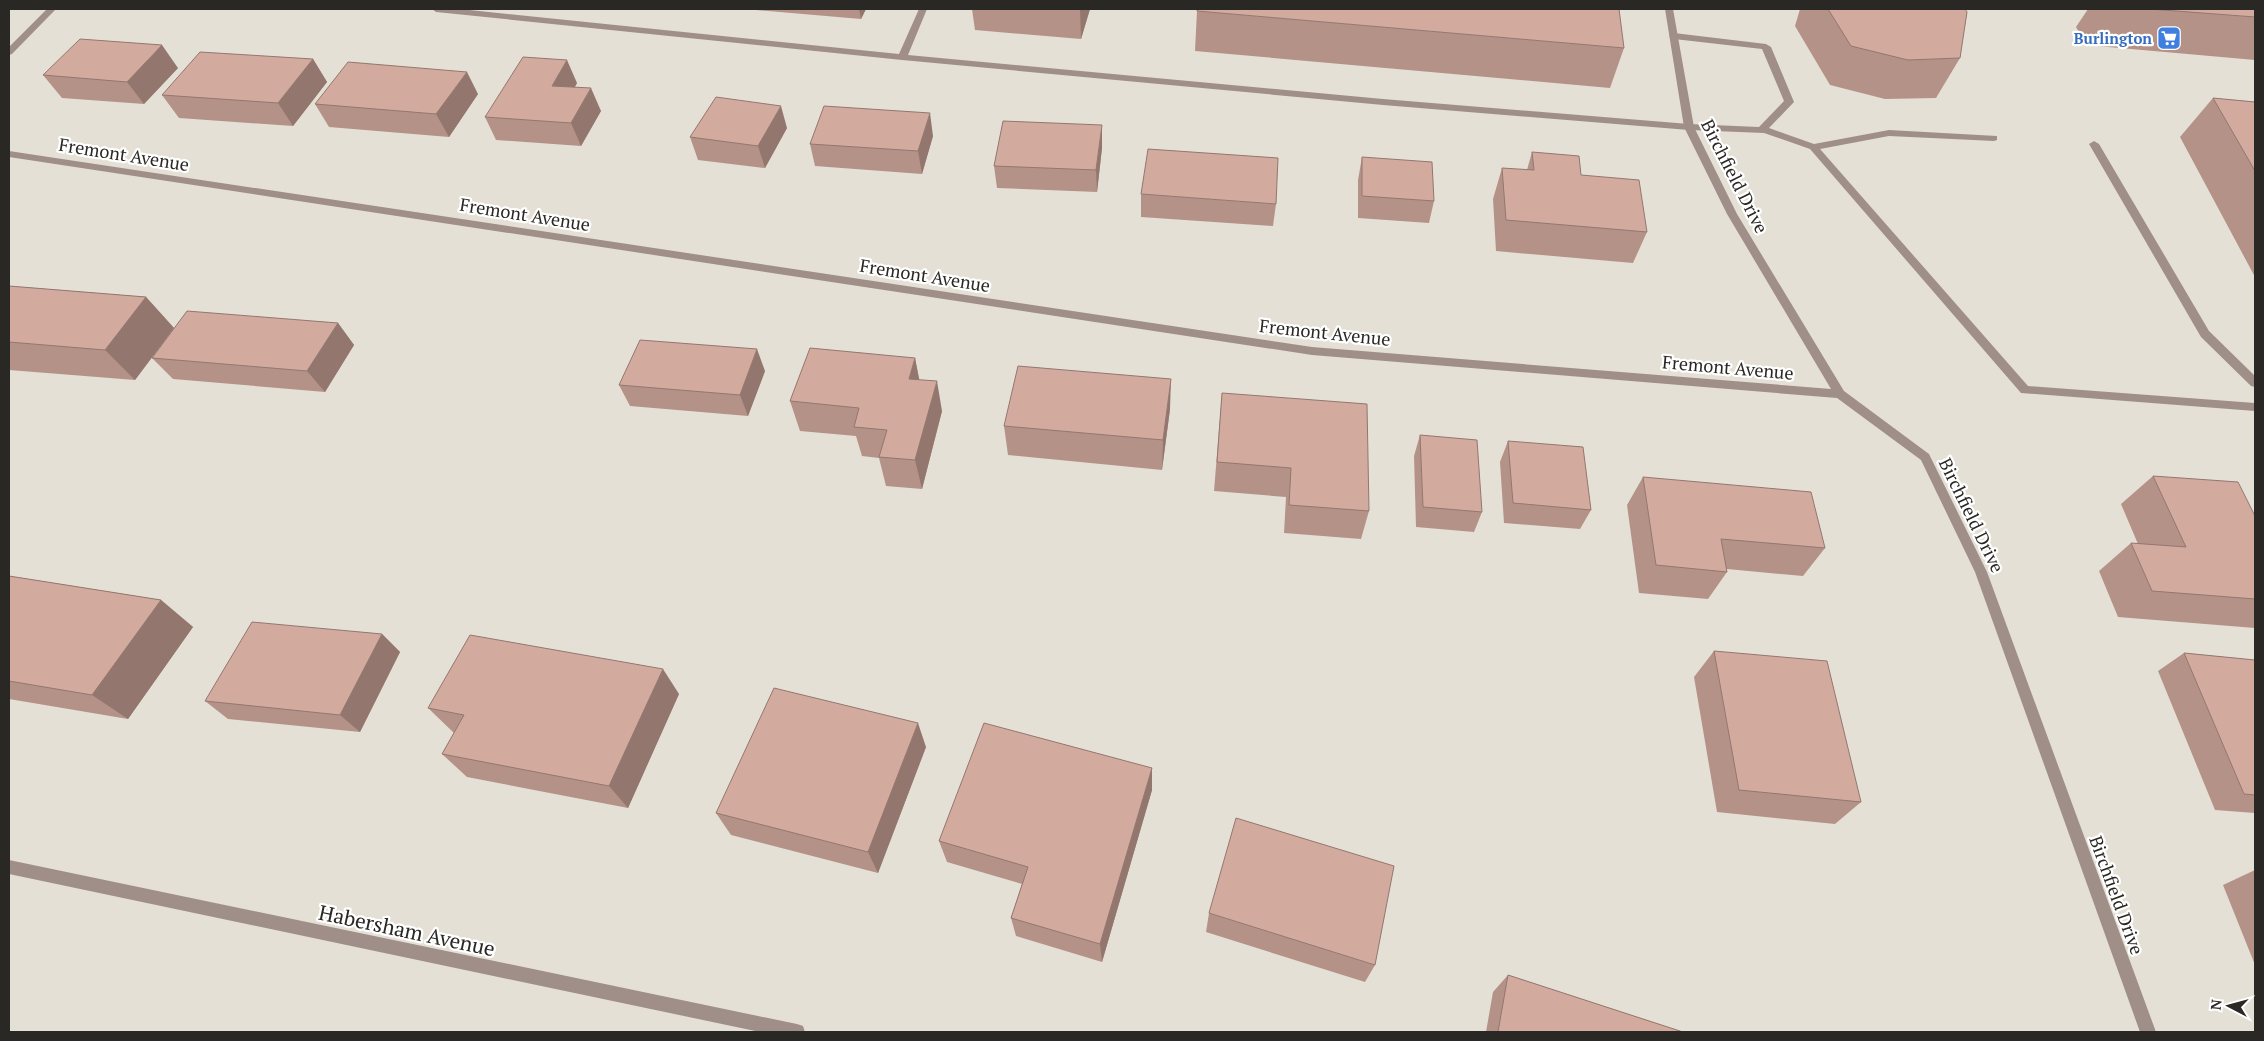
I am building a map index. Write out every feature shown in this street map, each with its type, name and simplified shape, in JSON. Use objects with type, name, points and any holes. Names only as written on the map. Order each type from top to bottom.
[{"type":"street","points":[[9,52],[52,9]]},
{"type":"street","points":[[436,9],[902,57],[1393,103],[1688,127],[1761,130],[1813,147],[1889,133],[1994,138]]},
{"type":"street","points":[[538,20],[546,9]]},
{"type":"street","points":[[902,57],[923,9]]},
{"type":"street","name":"Birchfield Drive","points":[[1669,9],[1688,127],[1732,214],[1840,394],[1925,457],[1981,572],[2148,1032]]},
{"type":"street","points":[[1674,36],[1766,47],[1788,102],[1761,130]]},
{"type":"street","points":[[2094,144],[2205,334],[2255,383]]},
{"type":"street","points":[[1813,147],[2025,390],[2255,407]]},
{"type":"street","name":"Fremont Avenue","points":[[9,154],[1312,351],[1840,394]]},
{"type":"street","name":"Habersham Avenue","points":[[9,867],[76,883],[797,1032]]},
{"type":"building","points":[[1197,9],[1619,9],[1624,48],[1197,11]]},
{"type":"building","points":[[1828,9],[1965,9],[1967,12],[1960,58],[1908,60],[1851,46]]},
{"type":"building","points":[[2150,9],[2255,9],[2255,17]]},
{"type":"building","points":[[80,39],[162,45],[127,82],[43,75]]},
{"type":"building","points":[[200,52],[313,59],[278,103],[162,95]]},
{"type":"building","points":[[523,57],[567,60],[552,86],[591,88],[571,123],[485,117]]},
{"type":"building","points":[[348,62],[467,72],[436,114],[315,104]]},
{"type":"building","points":[[716,97],[781,106],[758,146],[690,137]]},
{"type":"building","points":[[2213,98],[2255,102],[2255,171]]},
{"type":"building","points":[[824,106],[930,113],[918,151],[810,144]]},
{"type":"building","points":[[1003,121],[1102,125],[1096,170],[994,166]]},
{"type":"building","points":[[1148,149],[1278,158],[1276,204],[1141,194]]},
{"type":"building","points":[[1532,152],[1579,156],[1581,175],[1639,180],[1647,232],[1506,220],[1502,168],[1534,170]]},
{"type":"building","points":[[1362,157],[1432,162],[1434,201],[1362,196]]},
{"type":"building","points":[[9,286],[146,297],[105,350],[9,342]]},
{"type":"building","points":[[187,311],[338,323],[307,371],[152,358]]},
{"type":"building","points":[[640,340],[757,349],[740,395],[619,385]]},
{"type":"building","points":[[810,348],[915,358],[909,379],[937,381],[915,460],[879,457],[887,430],[854,427],[859,408],[790,401]]},
{"type":"building","points":[[1018,366],[1171,379],[1163,440],[1004,426]]},
{"type":"building","points":[[1222,393],[1367,404],[1369,511],[1289,505],[1291,468],[1217,462]]},
{"type":"building","points":[[1420,435],[1477,440],[1482,512],[1423,507]]},
{"type":"building","points":[[1508,441],[1583,447],[1591,510],[1513,503]]},
{"type":"building","points":[[2153,476],[2238,482],[2255,516],[2255,599],[2152,591],[2131,543],[2186,547]]},
{"type":"building","points":[[1643,477],[1811,492],[1825,548],[1721,539],[1727,572],[1656,565]]},
{"type":"building","points":[[9,576],[161,600],[92,695],[9,681]]},
{"type":"building","points":[[252,622],[382,634],[340,715],[205,701]]},
{"type":"building","points":[[470,635],[663,669],[609,786],[442,754],[464,715],[428,708]]},
{"type":"building","points":[[1714,651],[1827,661],[1861,802],[1739,790]]},
{"type":"building","points":[[2184,653],[2255,660],[2255,795],[2244,794]]},
{"type":"building","points":[[774,688],[918,723],[868,852],[716,813]]},
{"type":"building","points":[[984,723],[1152,768],[1100,944],[1011,918],[1028,867],[939,841]]},
{"type":"building","points":[[1236,818],[1394,866],[1375,965],[1209,913]]},
{"type":"building","points":[[1508,975],[1683,1032],[1498,1032]]},
{"type":"place","name":"Burlington","points":[[2169,38]]}]
